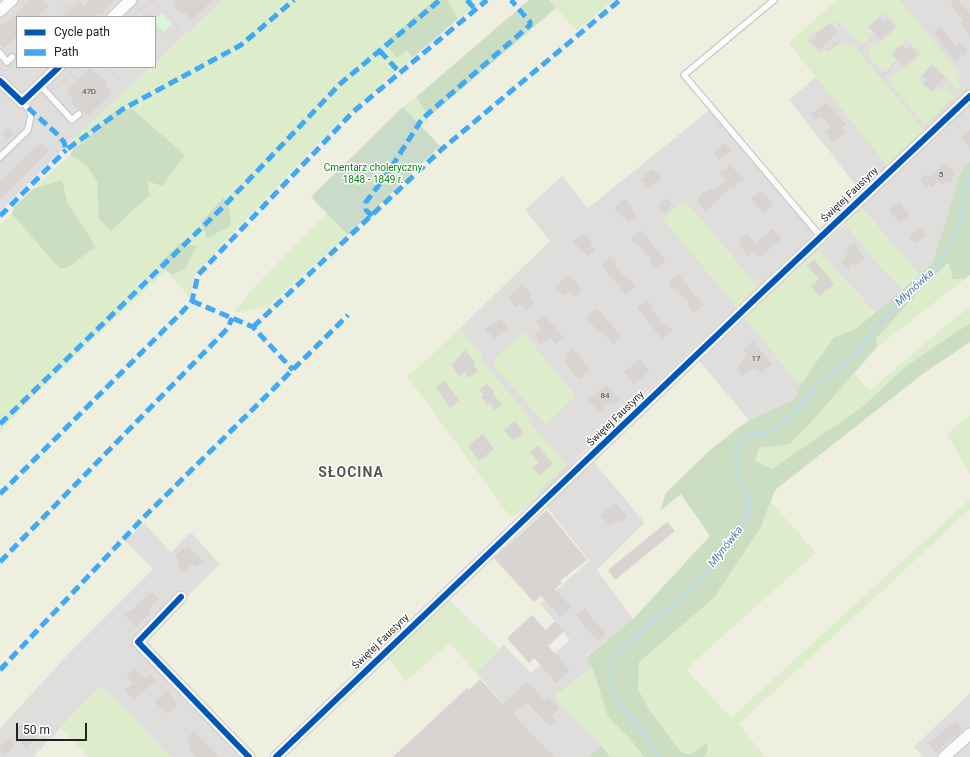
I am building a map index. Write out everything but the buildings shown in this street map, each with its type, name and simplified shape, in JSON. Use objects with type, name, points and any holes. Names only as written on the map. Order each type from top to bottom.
[{"type":"street","points":[[0,11],[12,0]]},
{"type":"street","points":[[114,16],[131,0]]},
{"type":"street","points":[[0,81],[22,102],[58,68]]},
{"type":"street","name":"Świętej Faustyny","points":[[276,757],[970,96]]},
{"type":"street","points":[[181,598],[138,642],[249,757]]},
{"type":"street","points":[[944,757],[970,734]]},
{"type":"lane","points":[[774,0],[684,75],[821,237]]},
{"type":"lane","points":[[0,53],[7,62],[12,57]]},
{"type":"lane","points":[[40,85],[72,120],[79,114]]},
{"type":"lane","points":[[0,157],[28,130],[31,115],[28,108],[22,102]]},
{"type":"path","points":[[60,0],[74,14]]},
{"type":"path","points":[[131,0],[146,16]]},
{"type":"path","points":[[133,16],[151,0]]},
{"type":"path","points":[[154,0],[178,27],[166,38],[156,28]]},
{"type":"path","points":[[61,16],[77,1],[79,3]]},
{"type":"path","points":[[148,16],[159,6]]},
{"type":"path","points":[[13,12],[16,15]]},
{"type":"path","points":[[860,49],[870,40]]},
{"type":"path","points":[[828,49],[840,41]]},
{"type":"path","points":[[882,76],[893,66]]},
{"type":"path","points":[[67,68],[82,86]]},
{"type":"path","points":[[109,68],[121,82]]},
{"type":"shaded area","points":[[0,0],[223,0],[156,62],[156,16],[16,16],[16,68],[150,68],[66,146],[0,211]]},
{"type":"shaded area","points":[[837,0],[970,0],[970,161],[961,171],[933,262],[920,275],[860,206],[866,199],[789,100],[789,43]]},
{"type":"shaded area","points":[[709,110],[814,234],[575,460],[584,471],[594,462],[645,523],[598,570],[633,619],[585,657],[592,667],[554,697],[601,745],[589,757],[550,757],[476,673],[504,645],[531,673],[570,640],[540,604],[589,561],[539,497],[511,518],[431,356],[549,241],[525,210],[562,175],[588,208]]},
{"type":"shaded area","points":[[846,224],[876,262],[904,290],[874,312],[850,285],[791,272]]},
{"type":"shaded area","points":[[745,318],[797,381],[804,383],[793,400],[749,420],[699,361]]},
{"type":"shaded area","points":[[144,523],[191,532],[220,564],[144,640],[242,757],[171,757],[101,686],[33,757],[0,757],[0,728],[69,653],[153,569],[125,541]]},
{"type":"shaded area","points":[[970,693],[970,729],[939,757],[923,757],[914,747]]},
{"type":"shaded area","points":[[970,740],[970,757],[950,757]]},
{"type":"green space","points":[[223,0],[434,0],[384,43],[407,50],[412,58],[341,120],[230,236],[194,276],[190,298],[171,275],[185,269],[159,264],[166,270],[31,399],[0,432],[0,224],[12,214],[59,268],[96,245],[68,204],[62,181],[33,189],[70,155],[87,166],[97,181],[99,198],[111,231],[138,207],[84,142],[73,149],[70,142],[150,68],[156,68],[156,62]]},
{"type":"green space","points":[[434,0],[447,0],[458,19],[412,58],[407,50],[397,58],[384,43]]},
{"type":"green space","points":[[447,0],[472,0],[475,4],[481,1],[458,19]]},
{"type":"green space","points":[[491,0],[516,0],[521,6],[403,107],[311,197],[327,213],[259,282],[234,313],[267,307],[348,235],[440,146],[422,127],[429,117],[556,8],[577,31],[614,0],[651,0],[657,8],[667,0],[837,0],[789,43],[816,77],[789,100],[861,192],[814,234],[709,110],[588,208],[562,176],[525,210],[550,241],[431,356],[407,376],[511,518],[267,757],[253,757],[144,640],[220,564],[191,532],[171,552],[144,523],[125,541],[153,569],[69,653],[0,728],[0,432],[31,399],[166,270],[194,302],[201,278],[357,113]]},
{"type":"green space","points":[[529,0],[549,0],[556,8],[429,117],[416,97]]},
{"type":"green space","points":[[549,0],[614,0],[577,31]]},
{"type":"green space","points":[[837,0],[900,0],[961,75],[957,79],[961,85],[958,91],[933,64],[921,75],[920,81],[932,93],[944,87],[954,97],[925,125],[890,83],[892,76],[897,72],[900,73],[921,54],[907,39],[891,54],[896,60],[891,64],[891,68],[883,72],[868,56],[870,48],[875,44],[877,46],[898,27],[885,12],[868,26],[873,33],[868,37],[870,39],[864,44],[860,44],[838,21],[835,23],[839,31],[831,22],[817,32],[815,30],[806,39],[820,53],[826,50],[828,52],[841,43],[855,47],[926,133],[888,167],[789,43]]},
{"type":"green space","points":[[162,13],[172,24],[163,32],[156,24],[156,18]]},
{"type":"green space","points":[[416,97],[429,117],[422,127],[403,107]]},
{"type":"green space","name":"Cmentarz choleryczny 1848 - 1849 r.","points":[[403,107],[440,146],[348,235],[311,197]]},
{"type":"green space","points":[[132,109],[185,155],[162,186],[147,181],[150,195],[111,231],[99,219],[97,181],[87,166],[70,155],[73,149],[84,142],[116,111]]},
{"type":"green space","points":[[970,161],[970,275],[965,279],[952,279],[951,270],[948,263],[921,289],[876,339],[877,347],[790,444],[759,448],[755,461],[772,469],[862,407],[906,366],[970,323],[970,342],[924,373],[775,490],[761,527],[714,598],[639,662],[638,689],[650,711],[681,752],[689,755],[707,743],[708,750],[704,757],[644,757],[631,740],[608,717],[592,667],[585,658],[633,619],[710,536],[681,494],[660,511],[666,493],[711,449],[749,420],[793,400],[808,374],[834,337],[854,330],[920,275],[928,277],[921,274],[933,262],[961,171]]},
{"type":"green space","points":[[62,180],[68,204],[96,246],[67,268],[59,268],[12,214],[14,207],[33,189]]},
{"type":"green space","points":[[224,197],[229,210],[231,226],[207,238],[201,222]]},
{"type":"green space","points":[[685,200],[760,289],[738,309],[663,219]]},
{"type":"green space","points":[[860,206],[920,275],[904,290],[876,262],[844,221]]},
{"type":"green space","points":[[327,213],[348,235],[267,307],[233,313],[259,282]]},
{"type":"green space","points":[[180,243],[197,246],[185,269],[171,275],[159,264]]},
{"type":"green space","points":[[818,249],[874,312],[854,330],[834,337],[808,374],[804,383],[797,381],[745,318],[746,314]]},
{"type":"green space","points":[[949,263],[952,279],[965,279],[877,347],[876,339],[921,289]]},
{"type":"green space","points":[[970,275],[970,308],[956,317],[870,390],[854,373],[877,347]]},
{"type":"green space","points":[[970,308],[970,323],[906,366],[862,407],[772,469],[755,461],[759,448],[790,444],[854,373],[870,390],[956,317]]},
{"type":"green space","points":[[460,328],[483,357],[481,359],[529,417],[528,420],[567,465],[537,493],[538,496],[511,518],[407,376],[431,356]]},
{"type":"green space","points":[[524,333],[576,396],[546,425],[495,367],[495,358]]},
{"type":"green space","points":[[970,342],[970,415],[947,435],[970,474],[970,499],[731,718],[686,669],[816,553],[771,502],[775,490],[924,373]]},
{"type":"green space","points":[[699,361],[749,420],[660,510],[681,494],[711,536],[633,619],[597,570],[645,522],[594,462]]},
{"type":"green space","points":[[970,415],[970,474],[947,434]]},
{"type":"green space","points":[[970,499],[970,509],[739,724],[764,756],[704,757],[708,750],[707,743],[689,755],[681,753],[650,711],[638,689],[639,662],[714,598],[761,527],[771,502],[816,553],[686,669],[731,718]]},
{"type":"green space","points":[[546,506],[589,561],[540,604],[565,634],[526,668],[456,594]]},
{"type":"green space","points":[[970,509],[970,693],[914,746],[923,757],[762,757],[764,756],[739,724]]},
{"type":"green space","points":[[448,599],[500,650],[476,673],[450,643],[405,682],[388,657]]},
{"type":"green space","points":[[450,643],[550,757],[285,757],[388,657],[405,682]]},
{"type":"green space","points":[[592,667],[608,717],[631,740],[644,757],[610,757],[601,745],[554,697]]},
{"type":"green space","points":[[101,686],[171,757],[89,757],[61,728]]},
{"type":"green space","points":[[61,728],[89,757],[33,757]]},
{"type":"green space","points":[[601,745],[610,757],[589,757]]},
{"type":"waterway","name":"Młynówka","points":[[658,757],[644,735],[616,698],[610,676],[611,661],[619,650],[630,643],[644,628],[681,599],[702,578],[747,521],[748,495],[739,475],[735,459],[738,447],[747,434],[769,433],[794,413],[803,403],[805,395],[812,394],[816,385],[856,356],[862,344],[870,338],[874,326],[883,321],[889,312],[938,268],[960,224],[964,189],[970,176]]},
{"type":"marked path","points":[[28,108],[56,133],[64,142],[66,150],[123,109],[241,45],[294,0]]},
{"type":"marked path","points":[[0,424],[223,207],[340,84],[440,0]]},
{"type":"marked path","points":[[467,0],[475,9]]},
{"type":"marked path","points":[[0,494],[183,311],[192,301],[198,275],[353,112],[487,0]]},
{"type":"marked path","points":[[372,216],[366,210],[366,202],[385,177],[422,119],[530,25],[530,22],[511,0]]},
{"type":"marked path","points":[[253,327],[442,149],[620,0]]},
{"type":"marked path","points":[[380,51],[400,73]]},
{"type":"marked path","points":[[0,216],[66,150]]},
{"type":"marked path","points":[[192,301],[253,327],[293,370]]},
{"type":"marked path","points":[[0,670],[144,517],[348,315]]},
{"type":"marked path","points":[[0,562],[228,328],[232,318]]},
{"type":"cycle path","points":[[0,81],[22,102],[58,68]]},
{"type":"cycle path","points":[[276,757],[755,299],[970,96]]},
{"type":"cycle path","points":[[181,597],[138,642],[249,757]]},
{"type":"district","name":"SŁOCINA","points":[[351,473]]}]
